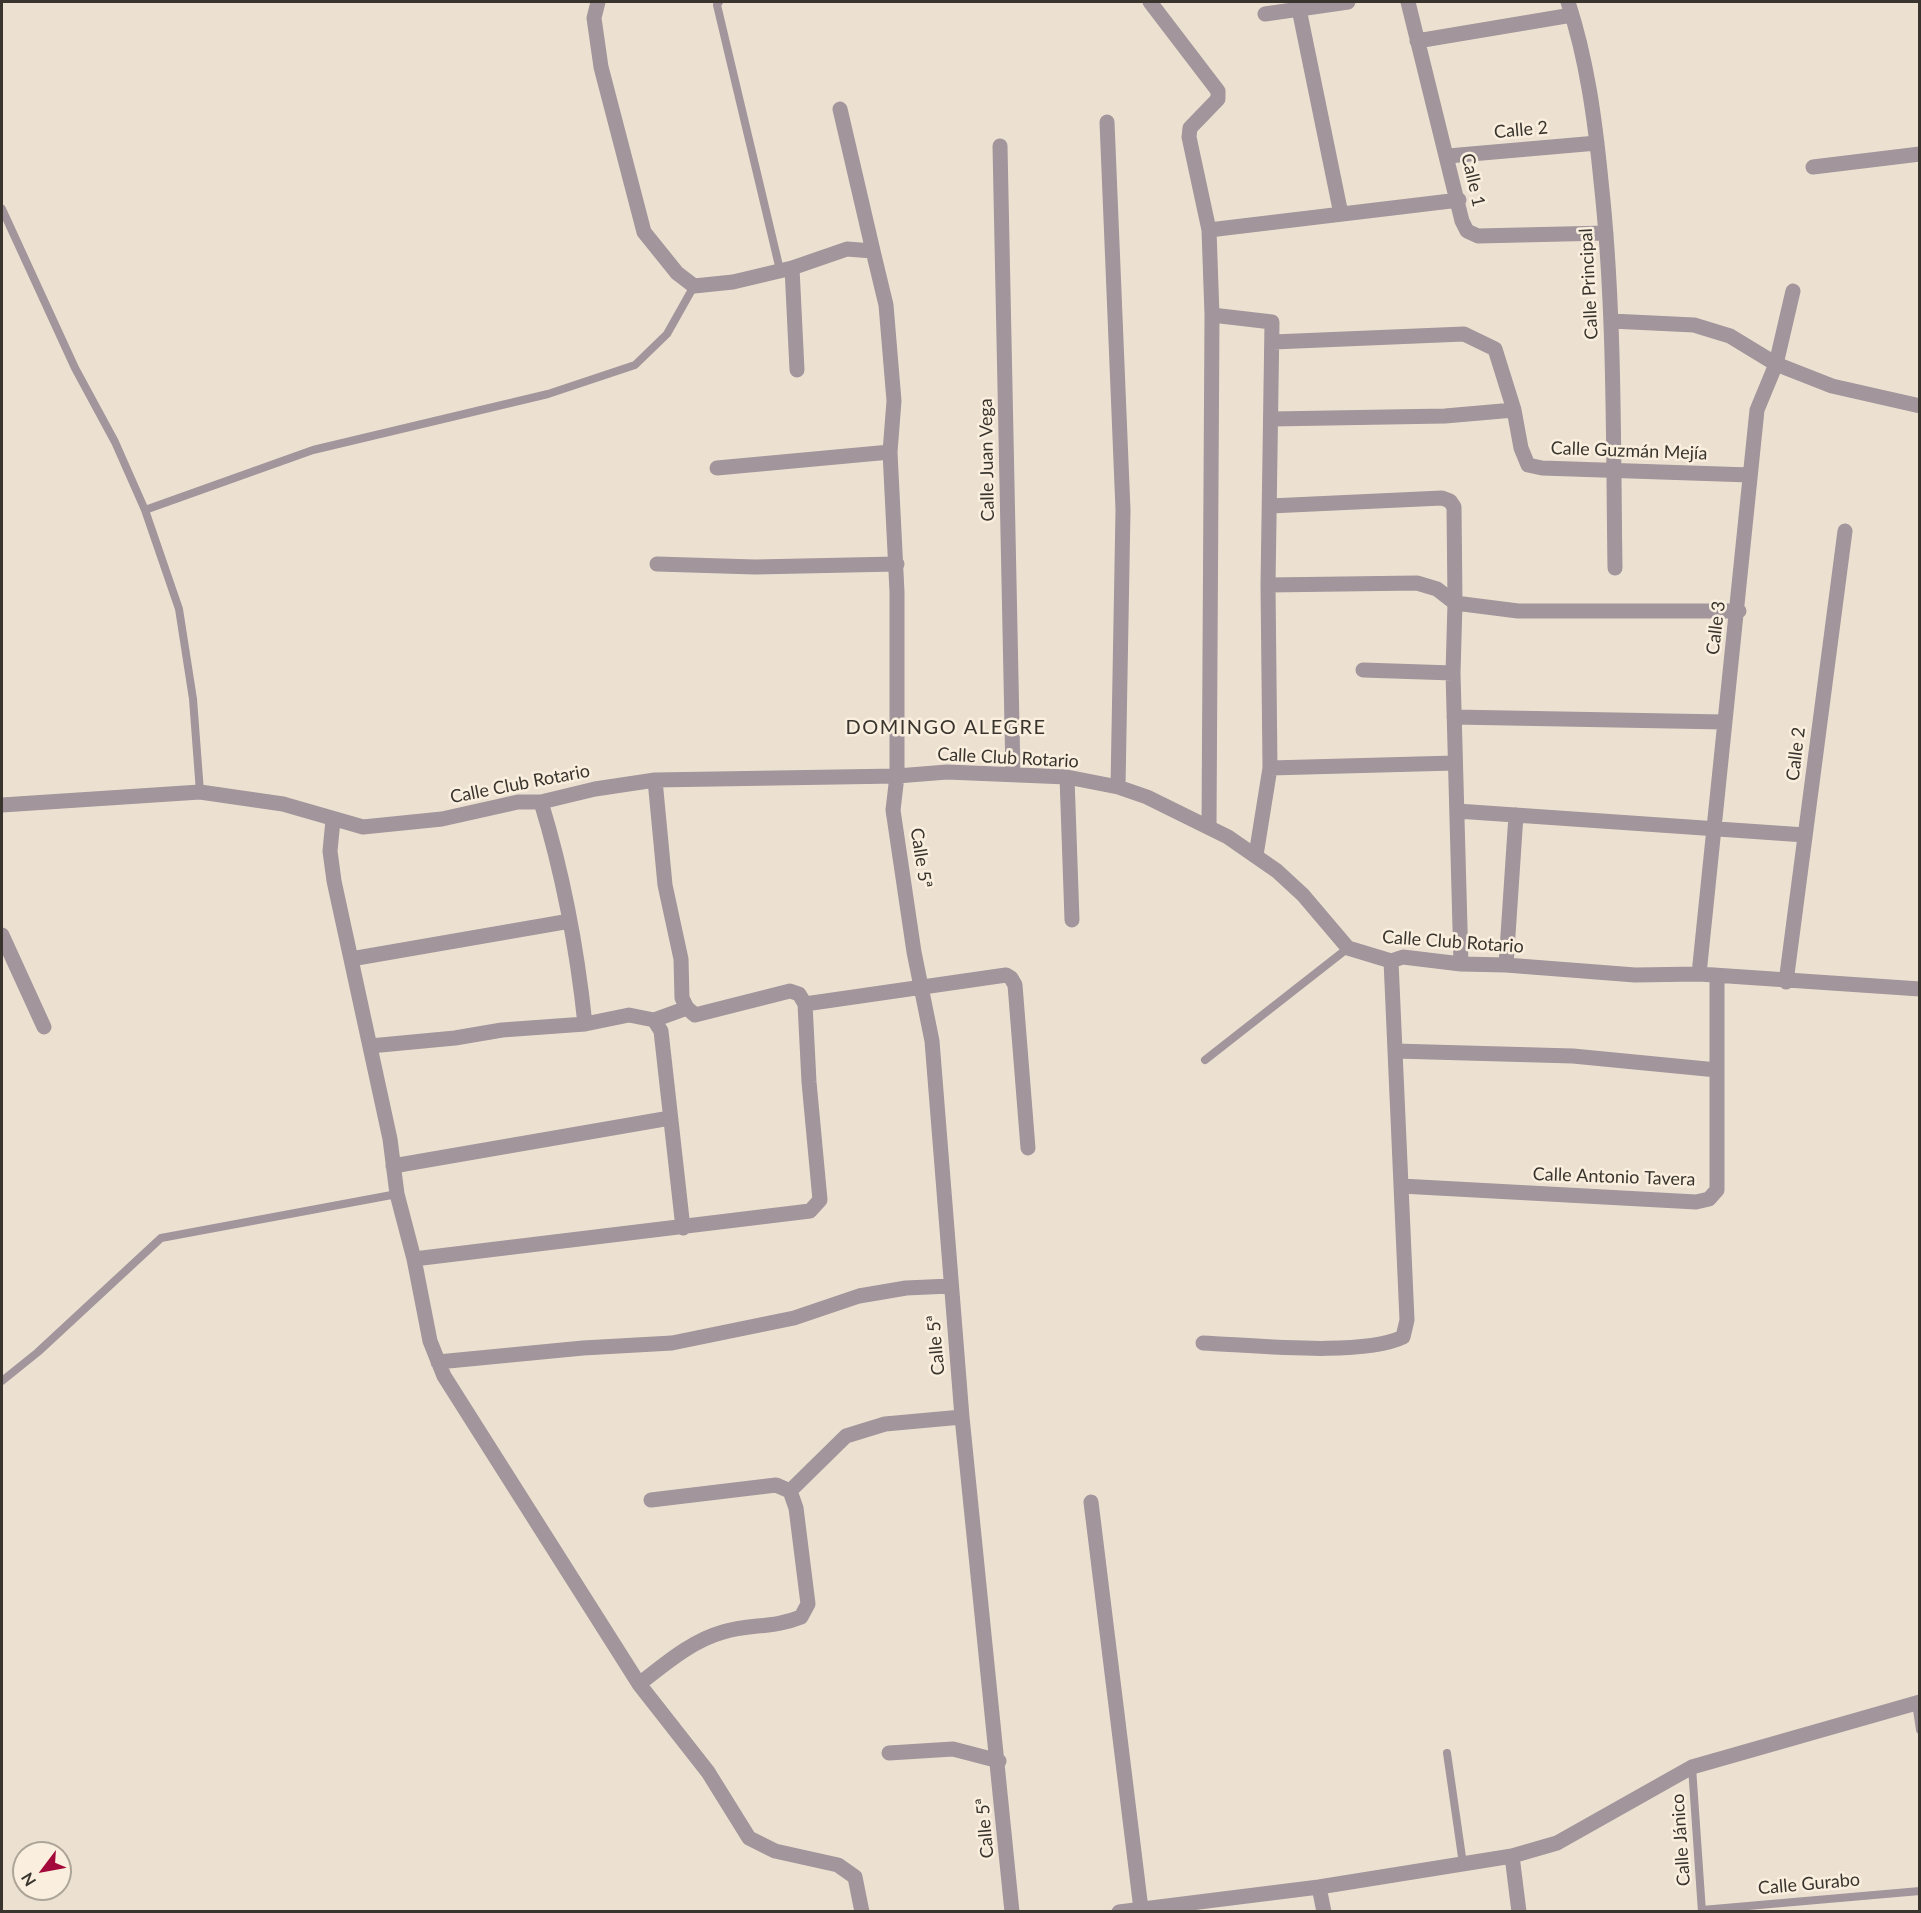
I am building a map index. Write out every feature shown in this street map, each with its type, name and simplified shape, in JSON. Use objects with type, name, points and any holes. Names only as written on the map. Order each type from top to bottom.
[{"type":"street","points":[[598,2],[594,18],[601,67],[644,232],[677,273],[694,286],[733,282],[786,269],[847,249],[873,251]]},
{"type":"street","points":[[1150,2],[1218,92],[1218,99],[1191,129],[1189,137],[1209,230],[1212,315],[1209,827]]},
{"type":"street","points":[[1265,14],[1348,2]]},
{"type":"street","name":"Calle 1","points":[[1408,2],[1459,200],[1462,221],[1467,231],[1478,236],[1606,233]]},
{"type":"street","points":[[1417,41],[1570,8]]},
{"type":"street","name":"Calle Principal","points":[[1570,8],[1593,109],[1606,233],[1611,321],[1615,568]]},
{"type":"street","points":[[1299,9],[1341,214]]},
{"type":"street","name":"Calle 5ª","points":[[840,109],[886,305],[894,401],[890,452],[897,564],[897,776],[893,810],[921,989],[932,1041],[962,1417],[999,1761],[1012,1911]]},
{"type":"street","points":[[1107,122],[1123,510],[1118,786]]},
{"type":"street","name":"Calle 2","points":[[1448,156],[1597,143]]},
{"type":"street","name":"Calle Juan Vega","points":[[1000,146],[1013,774]]},
{"type":"street","points":[[1813,167],[1920,154]]},
{"type":"street","points":[[1209,230],[1459,200]]},
{"type":"street","points":[[786,269],[797,370]]},
{"type":"street","name":"Calle 3","points":[[1699,974],[1757,410],[1776,364],[1793,291]]},
{"type":"street","points":[[1212,315],[1272,322],[1268,585],[1270,768],[1256,855]]},
{"type":"street","points":[[1611,321],[1694,326],[1730,336],[1776,364],[1832,386],[1920,406]]},
{"type":"street","points":[[1272,419],[1445,416],[1514,410],[1495,349],[1464,334],[1273,342]]},
{"type":"street","name":"Calle Guzmán Mejía","points":[[1514,410],[1521,448],[1528,465],[1542,468],[1614,468],[1750,475]]},
{"type":"street","points":[[717,468],[890,452]]},
{"type":"street","points":[[1270,506],[1443,498],[1450,501],[1454,507],[1453,673],[1461,964]]},
{"type":"street","name":"Calle 2","points":[[1786,982],[1845,531]]},
{"type":"street","points":[[657,564],[755,567],[897,564]]},
{"type":"street","points":[[1268,585],[1417,583],[1437,589],[1455,603],[1518,611],[1738,611]]},
{"type":"street","points":[[1363,670],[1453,673]]},
{"type":"street","points":[[1454,717],[1724,722]]},
{"type":"street","points":[[1270,768],[1455,763]]},
{"type":"street","name":"Calle Club Rotario","points":[[2,805],[200,792],[283,804],[363,827],[442,819],[518,802],[541,802],[595,789],[655,780],[897,776],[947,772],[1067,777],[1118,786],[1147,797],[1209,827],[1256,855],[1303,895],[1348,948],[1391,961],[1403,957],[1461,964],[1506,965],[1635,975],[1699,974],[1717,977]]},
{"type":"street","points":[[1067,777],[1072,920]]},
{"type":"street","points":[[414,1258],[683,1228],[810,1211],[820,1200],[809,1082],[805,1004],[799,994],[790,991],[695,1015],[687,1008],[682,998],[681,959],[665,885],[655,780]]},
{"type":"street","points":[[541,802],[555,846],[570,921],[585,1024]]},
{"type":"street","points":[[1456,811],[1805,835]]},
{"type":"street","points":[[1506,965],[1516,814]]},
{"type":"street","points":[[333,820],[331,861],[370,1046],[397,1194],[414,1258],[430,1341],[438,1362],[468,1416],[639,1684],[708,1772],[749,1838],[775,1851],[838,1865],[855,1877],[862,1911]]},
{"type":"street","points":[[351,958],[570,921]]},
{"type":"street","points":[[2,935],[44,1027]]},
{"type":"street","points":[[1203,1343],[1306,1348],[1389,1344],[1403,1337],[1407,1320],[1391,961]]},
{"type":"street","points":[[805,1004],[1006,975],[1011,978],[1015,985],[1028,1148]]},
{"type":"street","points":[[1717,977],[1919,988]]},
{"type":"street","name":"Calle Antonio Tavera","points":[[1401,1186],[1696,1202],[1709,1199],[1717,1191],[1717,977]]},
{"type":"street","points":[[370,1046],[455,1038],[502,1030],[585,1024],[629,1016],[654,1020],[687,1008]]},
{"type":"street","points":[[654,1020],[661,1031],[683,1228]]},
{"type":"street","points":[[1395,1051],[1573,1056],[1717,1070]]},
{"type":"street","points":[[393,1166],[670,1118]]},
{"type":"street","points":[[438,1362],[583,1348],[672,1343],[794,1318],[859,1296],[906,1288],[950,1286]]},
{"type":"street","points":[[790,1491],[846,1436],[885,1424],[962,1417]]},
{"type":"street","points":[[639,1684],[688,1647],[723,1631],[781,1625],[801,1617],[808,1604],[796,1509],[790,1491],[776,1485],[651,1500]]},
{"type":"street","points":[[1091,1502],[1141,1909]]},
{"type":"street","points":[[1119,1911],[1319,1887],[1512,1856],[1557,1843],[1692,1767],[1918,1702]]},
{"type":"street","points":[[888,1753],[953,1749],[999,1761]]},
{"type":"street","points":[[1512,1856],[1519,1911]]},
{"type":"street","points":[[1319,1887],[1324,1911]]},
{"type":"lane","points":[[719,2],[717,5],[786,269]]},
{"type":"lane","points":[[2,210],[75,368],[115,442],[145,510],[179,609],[192,699],[200,792]]},
{"type":"lane","points":[[145,510],[313,450],[548,394],[635,365],[668,334],[694,286]]},
{"type":"lane","points":[[1205,1060],[1348,948]]},
{"type":"lane","points":[[2,1381],[38,1352],[161,1238],[397,1194]]},
{"type":"lane","points":[[1918,1702],[1920,1730]]},
{"type":"lane","points":[[1448,1753],[1463,1864]]},
{"type":"lane","name":"Calle Jánico","points":[[1692,1767],[1702,1911]]},
{"type":"lane","name":"Calle Gurabo","points":[[1702,1911],[1920,1891]]},
{"type":"district","name":"DOMINGO ALEGRE","points":[[946,728]]}]
